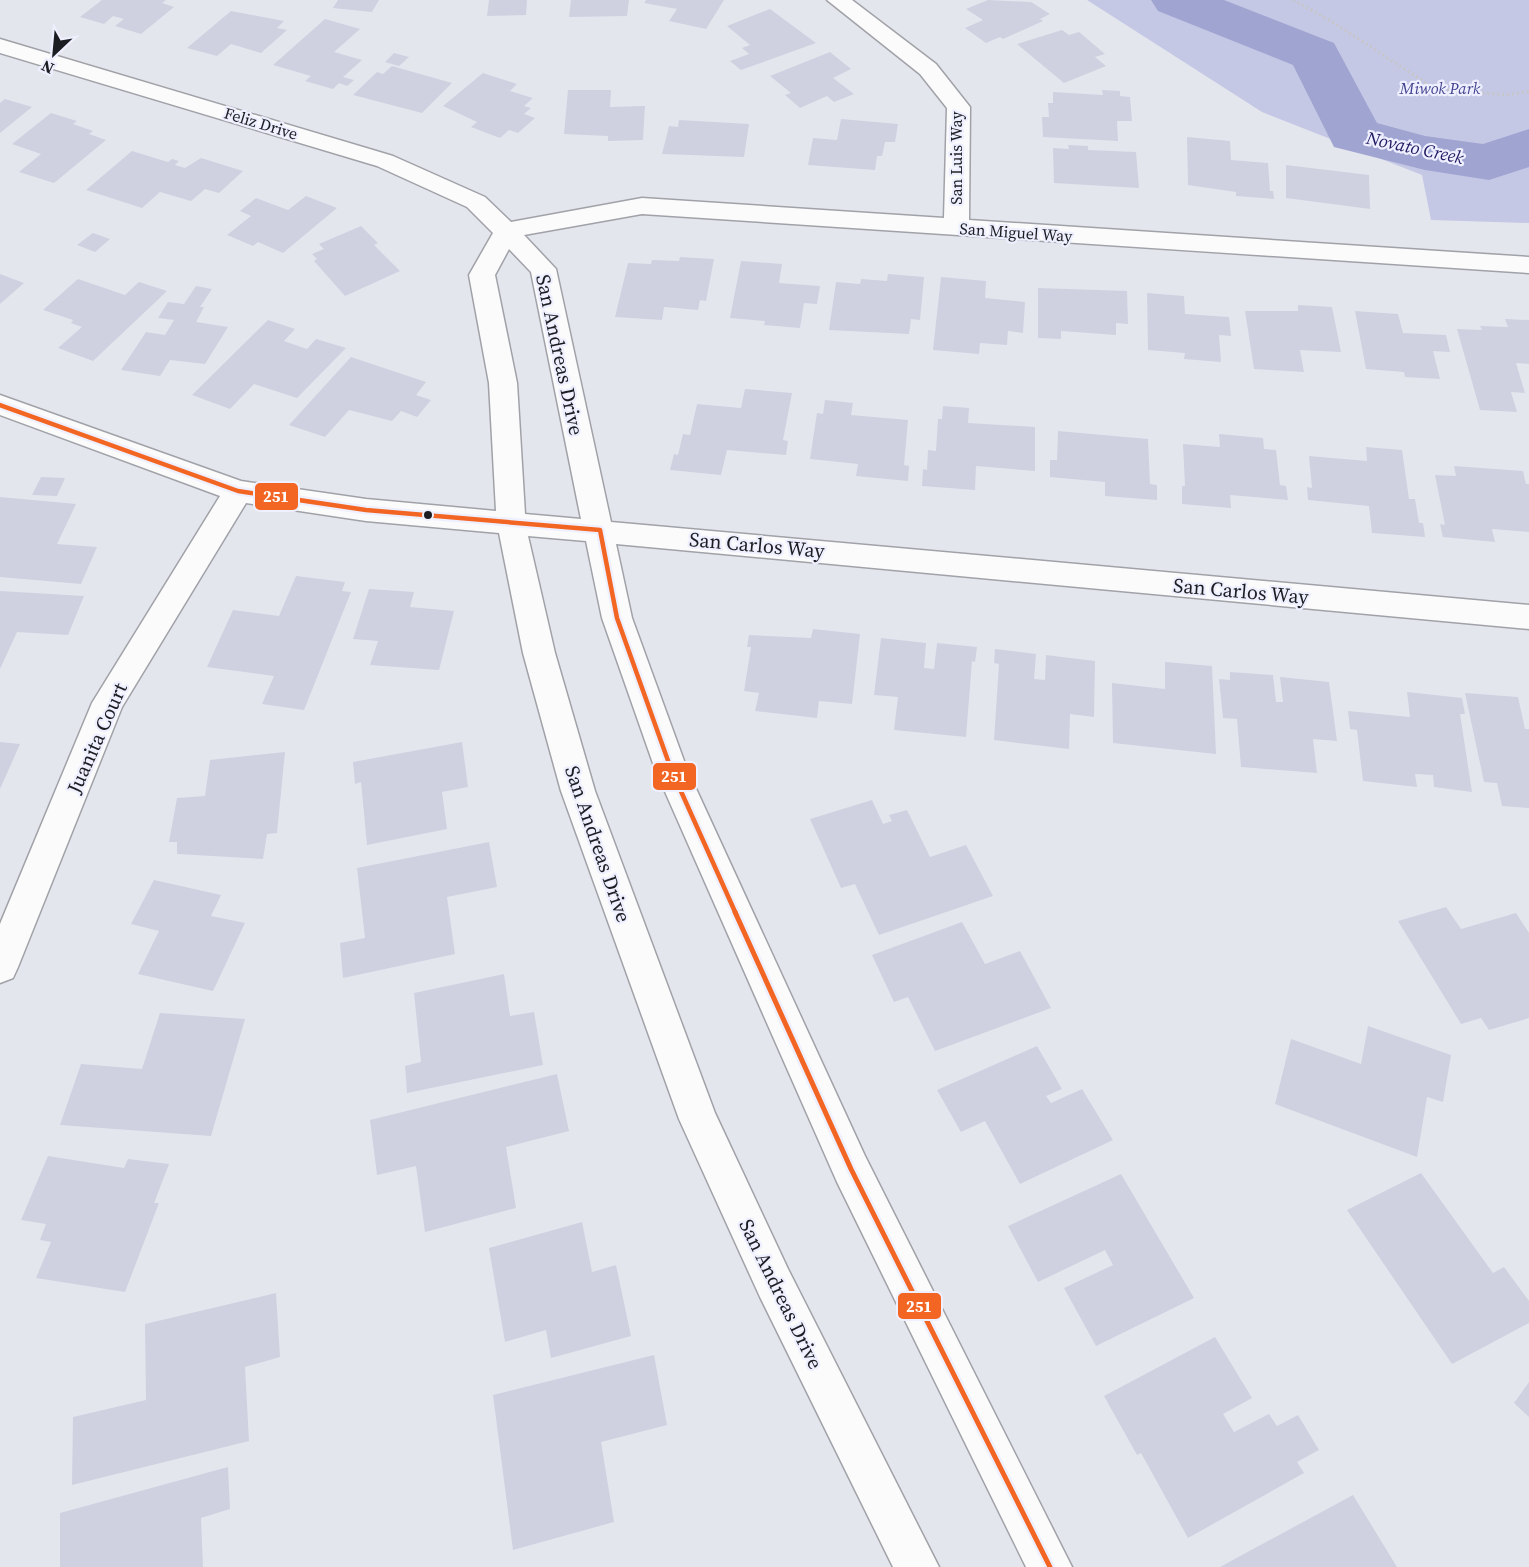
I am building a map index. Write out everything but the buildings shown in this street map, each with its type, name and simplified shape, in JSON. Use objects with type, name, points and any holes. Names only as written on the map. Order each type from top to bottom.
[{"type":"street","name":"San Luis Way","points":[[838,0],[928,69],[959,107],[956,228]]},
{"type":"street","name":"Feliz Drive","points":[[0,46],[385,161],[477,202],[506,231]]},
{"type":"street","name":"San Miguel Way","points":[[506,231],[642,206],[787,213],[956,228],[1529,265]]},
{"type":"street","name":"San Andreas Drive","points":[[917,1567],[774,1282],[698,1119],[608,879],[578,791],[539,653],[511,523],[503,383],[482,275],[506,231],[543,269],[617,618],[671,769],[851,1169],[1050,1567]]},
{"type":"street","name":"San Carlos Way","points":[[0,405],[238,491],[366,510],[1529,617]]},
{"type":"street","name":"Juanita Court","points":[[0,967],[108,703],[238,491]]},
{"type":"path","points":[[1293,0],[1331,21],[1435,89],[1507,95],[1529,91]]},
{"type":"green space","name":"Miwok Park","points":[[1087,0],[1529,0],[1529,223],[1431,220],[1422,175],[1262,112]]},
{"type":"waterway","name":"Novato Creek","points":[[1177,0],[1315,55],[1354,135],[1425,153],[1489,162],[1529,146]]},
{"type":"transit line","name":"251","points":[[0,405],[238,491],[366,510],[600,530],[617,618],[671,769],[851,1169],[1050,1567]]}]
